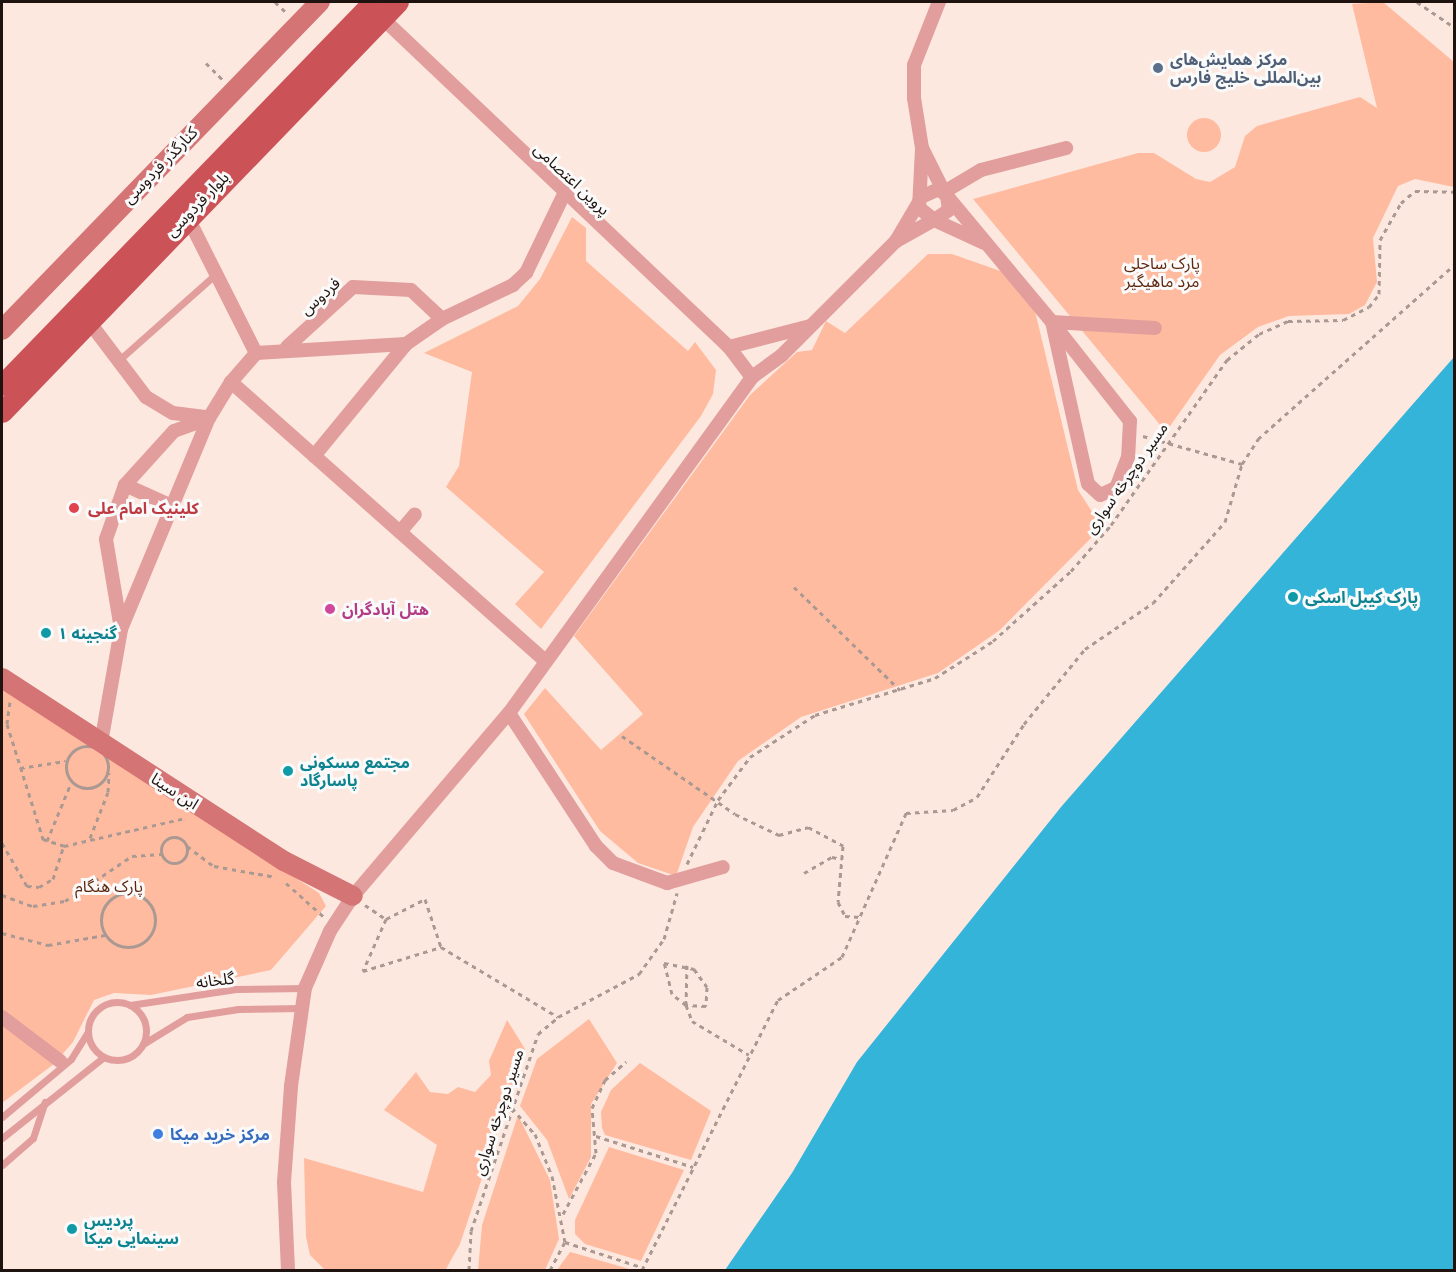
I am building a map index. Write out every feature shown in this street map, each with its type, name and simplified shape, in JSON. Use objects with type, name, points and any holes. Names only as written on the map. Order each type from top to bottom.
[{"type":"main road","name":"بلوار فردوسی","points":[[2,385],[182,207],[374,8],[398,2]]},
{"type":"main road","name":"بلوار فردوسی","points":[[2,412],[87,319],[182,207]]},
{"type":"street","name":"کنارگذر فردوسی","points":[[2,330],[320,2]]},
{"type":"street","points":[[939,2],[914,65],[922,148],[921,213],[986,244]]},
{"type":"street","name":"پروین اعتصامی","points":[[374,8],[564,194],[729,347],[752,377]]},
{"type":"street","points":[[922,148],[946,194],[1052,322],[1130,421],[1128,457],[1116,488],[1100,495],[1088,484],[1052,322]]},
{"type":"street","points":[[896,242],[928,190],[946,194],[981,170],[1066,148]]},
{"type":"street","points":[[314,456],[406,344],[442,319],[526,273],[564,194]]},
{"type":"street","points":[[288,1270],[284,1182],[301,1008],[305,988],[330,931],[353,896],[509,713],[752,377],[812,326],[896,242],[947,214],[946,194]]},
{"type":"street","points":[[182,207],[218,272],[256,353]]},
{"type":"street","name":"فردوس","points":[[287,347],[353,287],[411,290],[442,319]]},
{"type":"street","points":[[87,319],[146,397],[173,413],[209,418]]},
{"type":"street","points":[[1052,322],[1155,328]]},
{"type":"street","points":[[729,347],[812,326]]},
{"type":"street","points":[[101,743],[121,629],[209,418],[231,382],[256,353],[287,347],[406,344]]},
{"type":"street","points":[[231,382],[545,661]]},
{"type":"street","points":[[121,629],[106,539],[125,485],[174,431],[209,418]]},
{"type":"street","points":[[125,485],[172,506]]},
{"type":"street","points":[[400,532],[415,514]]},
{"type":"street","name":"ابن سینا","points":[[6,681],[284,861],[353,896]]},
{"type":"street","points":[[509,713],[596,846],[640,876],[667,883],[723,867]]},
{"type":"street","points":[[2,1017],[60,1061]]},
{"type":"lane","points":[[119,360],[218,272]]},
{"type":"lane","name":"گلخانه","points":[[130,1005],[236,989],[305,988]]},
{"type":"lane","points":[[2,1118],[71,1059],[100,1007],[130,1005],[146,1029],[143,1044],[133,1056],[104,1057],[2,1138]]},
{"type":"lane","name":"گلخانه","points":[[143,1044],[187,1017],[301,1008]]},
{"type":"lane","points":[[87,1033],[104,1057]]},
{"type":"lane","points":[[2,1165],[33,1138],[45,1102]]},
{"type":"path","points":[[1416,2],[1455,27]]},
{"type":"path","name":"مسیر دوچرخه سواری","points":[[469,1270],[471,1231],[531,1048],[558,1017],[626,984],[654,958],[681,880],[718,800],[750,757],[800,724],[901,691],[963,661],[1027,614],[1111,525],[1166,442],[1227,360],[1259,334],[1314,317],[1343,320],[1369,307],[1379,294],[1380,240],[1401,203],[1415,191],[1455,192]]},
{"type":"path","points":[[565,1242],[643,1269],[778,1000],[842,957],[906,813],[953,810],[977,797],[1024,724],[1084,649],[1153,603],[1225,522],[1242,464],[1258,439],[1455,265]]},
{"type":"path","points":[[1130,433],[1242,464]]},
{"type":"path","points":[[794,587],[901,691]]},
{"type":"path","points":[[6,681],[7,724],[20,768],[47,842]]},
{"type":"path","points":[[622,736],[718,800],[779,835],[808,827],[843,846],[838,902],[845,916],[860,918]]},
{"type":"path","points":[[20,768],[65,761],[73,750],[86,745],[99,748],[109,771],[108,792],[90,838]]},
{"type":"path","points":[[47,842],[71,783],[65,761]]},
{"type":"path","points":[[71,783],[86,789],[101,784],[109,771]]},
{"type":"path","points":[[47,842],[64,846],[90,838],[209,813]]},
{"type":"path","points":[[161,854],[170,837],[187,846],[214,866],[279,877],[319,909],[330,931]]},
{"type":"path","points":[[2,843],[27,886],[54,879],[64,846]]},
{"type":"path","points":[[2,895],[33,906],[65,901],[132,856],[161,854],[178,863],[187,846]]},
{"type":"path","points":[[804,873],[832,857],[842,859]]},
{"type":"path","points":[[2,933],[48,945],[105,935],[124,947],[136,946],[153,932],[153,909],[137,894],[115,896],[101,913],[105,935]]},
{"type":"path","points":[[353,896],[386,919]]},
{"type":"path","points":[[441,947],[363,971],[386,919],[426,899],[441,947],[558,1017]]},
{"type":"path","points":[[664,963],[687,965],[702,978],[708,995],[706,1006],[686,1005],[667,985],[664,963]]},
{"type":"path","points":[[687,965],[686,1005],[692,1021],[749,1055]]},
{"type":"path","points":[[563,1214],[587,1175],[596,1136],[592,1108],[605,1080],[626,1062]]},
{"type":"path","points":[[512,1108],[535,1134],[563,1214],[565,1242],[550,1270]]},
{"type":"path","points":[[596,1136],[693,1167]]},
{"type":"green space","name":"پارک ساحلی مرد ماهیگیر","points":[[1383,2],[1454,62],[1454,187],[1415,179],[1398,186],[1373,238],[1377,282],[1365,305],[1349,314],[1289,316],[1258,327],[1220,355],[1166,432],[973,199],[1138,153],[1154,153],[1196,179],[1210,182],[1235,167],[1245,136],[1257,126],[1360,97],[1377,108],[1352,4]]},
{"type":"green space","points":[[1204,118],[1216,123],[1221,135],[1216,147],[1204,152],[1192,147],[1187,135],[1192,123]]},
{"type":"green space","points":[[572,217],[586,228],[586,261],[688,351],[695,342],[716,370],[713,394],[701,416],[541,629],[515,604],[544,572],[446,487],[459,466],[472,372],[424,353],[518,306],[540,279]]},
{"type":"green space","points":[[928,254],[952,254],[1006,273],[1035,311],[1078,490],[1102,527],[1000,630],[938,673],[801,717],[738,761],[693,827],[676,876],[638,863],[600,831],[524,714],[545,688],[601,750],[643,714],[574,636],[750,395],[797,352],[812,350],[826,321],[845,333]]},
{"type":"green space","name":"پارک هنگام","points":[[2,689],[319,893],[326,906],[271,970],[151,995],[114,993],[94,1000],[73,1042],[54,1064],[2,1103]]},
{"type":"green space","points":[[589,1019],[617,1063],[591,1104],[591,1157],[569,1199],[547,1140],[520,1106],[537,1059]]},
{"type":"green space","points":[[507,1020],[525,1049],[460,1244],[446,1269],[325,1270],[310,1255],[306,1237],[304,1158],[423,1192],[437,1145],[384,1110],[416,1072],[430,1092],[448,1094],[458,1087],[475,1092],[491,1075],[489,1061]]},
{"type":"green space","points":[[640,1063],[711,1111],[691,1160],[605,1135],[601,1112],[611,1090]]},
{"type":"green space","points":[[518,1115],[550,1180],[559,1239],[545,1270],[478,1270],[482,1225]]},
{"type":"green space","points":[[609,1147],[684,1170],[641,1261],[585,1244],[575,1234],[575,1220]]},
{"type":"green space","points":[[570,1252],[574,1253],[633,1270],[557,1270]]},
{"type":"water","points":[[1454,357],[1454,1270],[725,1270],[792,1173],[857,1062],[1061,807]]},
{"type":"place","name":"مرکز همایش‌های بین‌المللی خلیج فارس","points":[[1158,68]]},
{"type":"place","name":"کلینیک امام علی","points":[[74,508]]},
{"type":"place","name":"پارک کیبل اسکی","points":[[1293,597]]},
{"type":"place","name":"هتل آبادگران","points":[[330,609]]},
{"type":"place","name":"گنجینه ۱","points":[[46,633]]},
{"type":"place","name":"مجتمع مسکونی پاسارگاد","points":[[288,771]]},
{"type":"place","name":"مرکز خرید میکا","points":[[158,1134]]},
{"type":"place","name":"پردیس سینمایی میکا","points":[[72,1229]]}]
